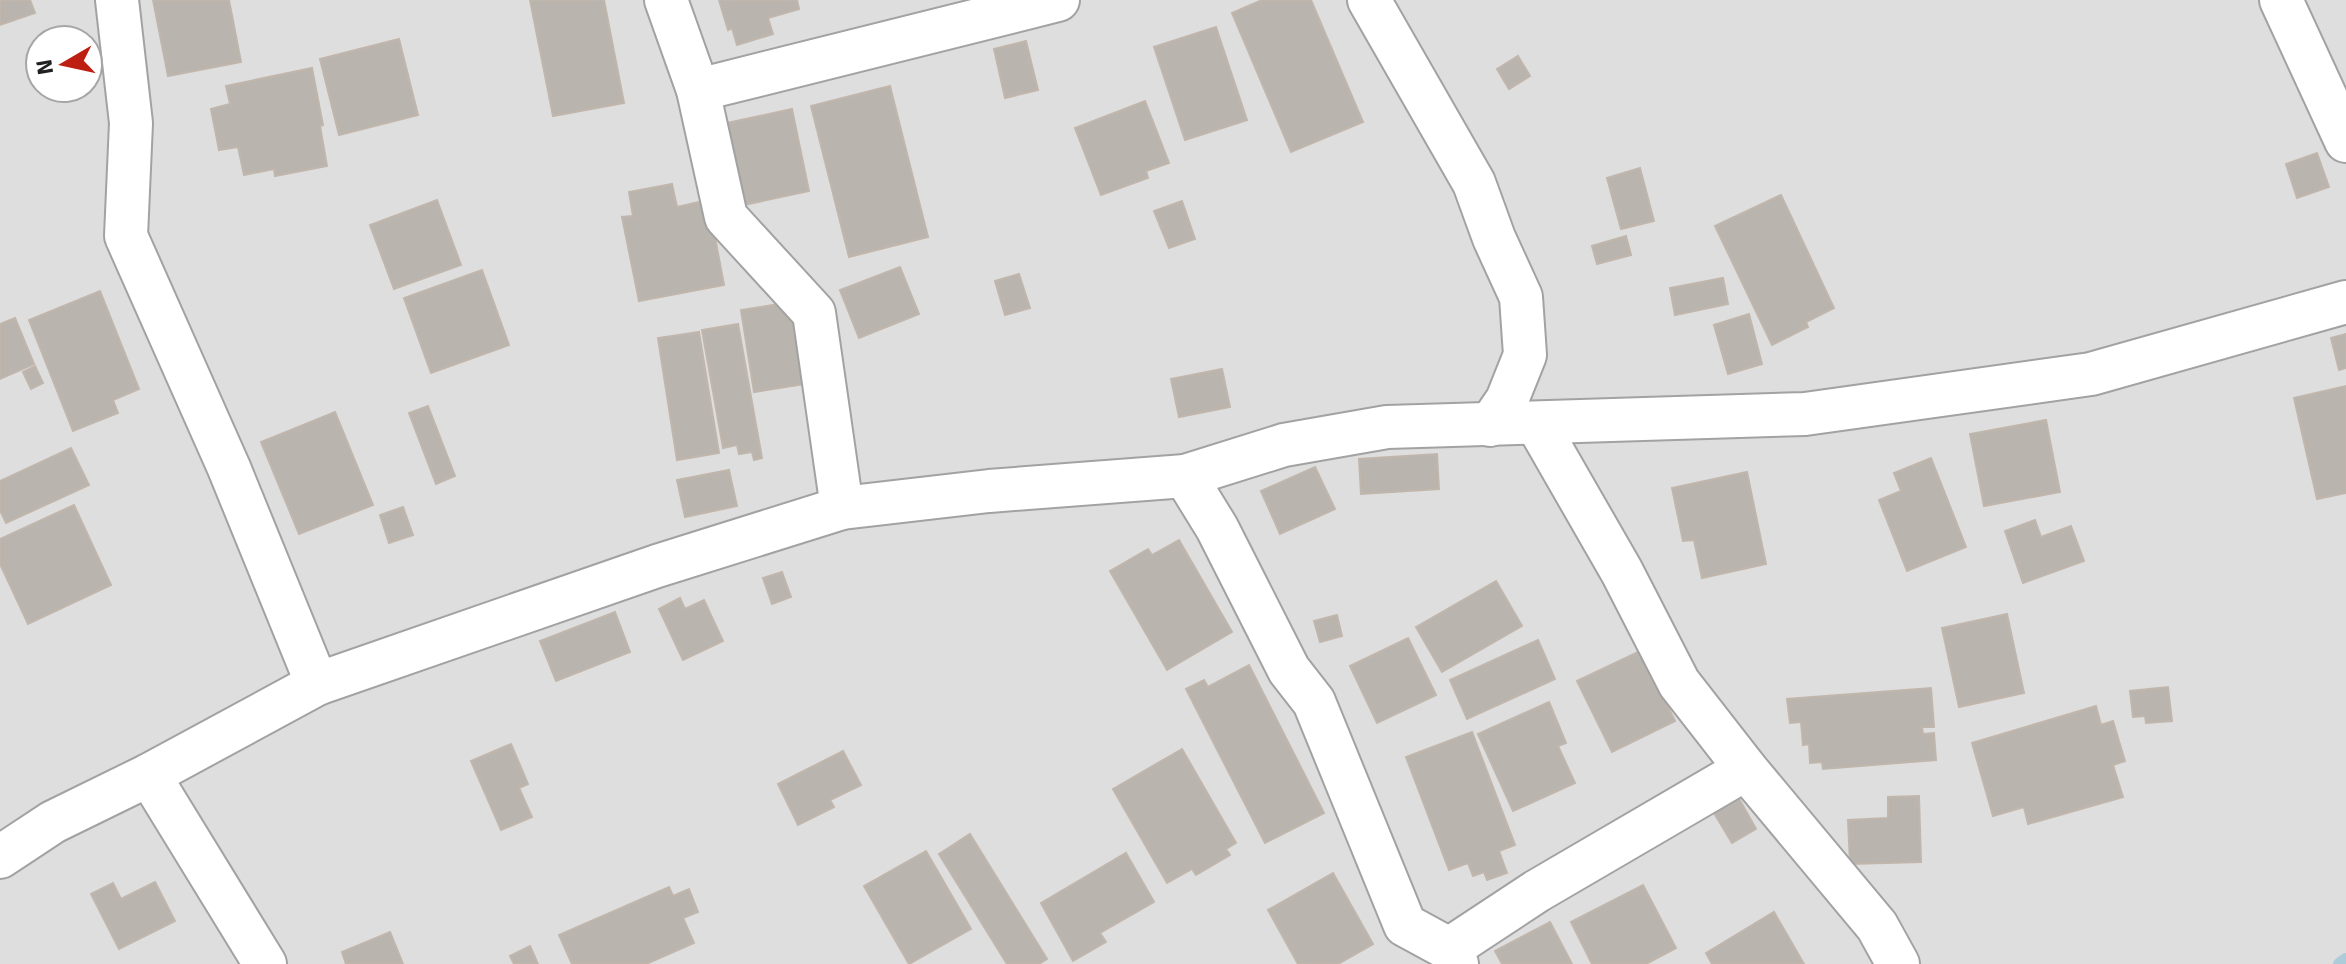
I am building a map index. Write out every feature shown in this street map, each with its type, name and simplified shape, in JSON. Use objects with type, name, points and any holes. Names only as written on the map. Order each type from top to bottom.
[{"type":"street","points":[[117,0],[131,123],[126,236],[229,468],[317,684]]},
{"type":"street","points":[[666,0],[698,90],[726,217],[814,313],[842,508]]},
{"type":"street","points":[[698,90],[1058,0]]},
{"type":"street","points":[[1369,0],[1474,183],[1494,238],[1521,297],[1525,355],[1518,377],[1490,425]]},
{"type":"street","points":[[2281,0],[2346,141]]},
{"type":"street","points":[[0,857],[53,822],[149,775],[317,684],[657,566],[842,508],[989,491],[1185,476],[1284,445],[1387,427],[1805,414],[2091,374],[2346,302]]},
{"type":"street","points":[[1537,424],[1622,572],[1679,683],[1877,926],[1898,964]]},
{"type":"street","points":[[1185,476],[1217,528],[1289,670],[1314,702],[1405,925],[1453,957],[1537,891],[1746,769]]},
{"type":"street","points":[[149,775],[265,964]]},
{"type":"shaded area","points":[[0,0],[2346,0],[2346,964],[0,964]]},
{"type":"building","points":[[0,0],[30,0],[35,13],[0,25]]},
{"type":"building","points":[[153,0],[229,0],[241,62],[168,76]]},
{"type":"building","points":[[530,0],[604,0],[624,103],[553,116]]},
{"type":"building","points":[[719,0],[797,0],[799,9],[768,18],[773,34],[737,45],[732,28],[728,30]]},
{"type":"building","points":[[1262,0],[1311,0],[1363,122],[1291,152],[1232,13]]},
{"type":"building","points":[[1216,27],[1247,120],[1185,140],[1154,47]]},
{"type":"building","points":[[399,39],[418,115],[339,135],[320,59]]},
{"type":"building","points":[[1026,41],[1038,90],[1005,98],[994,49]]},
{"type":"building","points":[[1518,56],[1530,76],[1509,89],[1497,69]]},
{"type":"building","points":[[312,68],[327,166],[275,176],[274,169],[244,175],[238,147],[219,150],[211,109],[230,104],[226,86]]},
{"type":"building","points":[[890,86],[928,237],[849,257],[811,106]]},
{"type":"building","points":[[1145,101],[1169,163],[1146,171],[1148,178],[1101,195],[1075,128]]},
{"type":"building","points":[[792,109],[809,191],[739,206],[722,124]]},
{"type":"building","points":[[2317,153],[2329,187],[2297,198],[2286,164]]},
{"type":"building","points":[[1640,168],[1654,221],[1621,229],[1607,178]]},
{"type":"building","points":[[672,184],[677,207],[708,200],[724,285],[639,301],[622,217],[633,216],[629,192]]},
{"type":"building","points":[[1781,195],[1834,308],[1806,322],[1808,327],[1772,345],[1715,226]]},
{"type":"building","points":[[437,200],[461,265],[394,289],[370,225]]},
{"type":"building","points":[[1182,201],[1195,239],[1169,248],[1154,211]]},
{"type":"building","points":[[1626,236],[1631,255],[1597,264],[1592,246]]},
{"type":"building","points":[[900,267],[919,314],[859,338],[840,290]]},
{"type":"building","points":[[482,270],[509,345],[431,373],[404,298]]},
{"type":"building","points":[[1019,274],[1030,308],[1005,315],[995,281]]},
{"type":"building","points":[[1723,278],[1728,304],[1675,315],[1670,288]]},
{"type":"building","points":[[100,291],[139,389],[113,400],[118,413],[73,431],[29,320]]},
{"type":"building","points":[[792,302],[805,384],[754,392],[741,310]]},
{"type":"building","points":[[1749,314],[1762,364],[1728,374],[1714,325]]},
{"type":"building","points":[[15,318],[34,364],[0,379],[0,324]]},
{"type":"building","points":[[738,324],[762,458],[754,460],[752,452],[739,454],[737,445],[723,448],[702,330]]},
{"type":"building","points":[[699,332],[719,453],[677,460],[658,338]]},
{"type":"building","points":[[2346,334],[2346,368],[2339,370],[2331,338]]},
{"type":"building","points":[[35,366],[43,383],[31,389],[23,372]]},
{"type":"building","points":[[1222,369],[1230,407],[1179,417],[1171,379]]},
{"type":"building","points":[[2346,386],[2346,493],[2317,499],[2294,398]]},
{"type":"building","points":[[428,406],[455,476],[436,484],[409,413]]},
{"type":"building","points":[[335,412],[373,505],[299,534],[261,442]]},
{"type":"building","points":[[2046,420],[2060,492],[1984,506],[1970,434]]},
{"type":"building","points":[[71,448],[89,485],[6,523],[0,510],[0,481]]},
{"type":"building","points":[[1437,454],[1439,489],[1361,494],[1359,459]]},
{"type":"building","points":[[1931,458],[1966,547],[1907,571],[1879,500],[1901,491],[1894,473]]},
{"type":"building","points":[[1315,467],[1335,509],[1280,534],[1261,491]]},
{"type":"building","points":[[729,470],[737,506],[685,517],[677,480]]},
{"type":"building","points":[[1747,472],[1766,564],[1702,578],[1694,540],[1683,541],[1672,488]]},
{"type":"building","points":[[74,505],[111,585],[28,624],[0,564],[0,539]]},
{"type":"building","points":[[403,507],[413,535],[389,543],[380,515]]},
{"type":"building","points":[[2035,520],[2041,537],[2071,526],[2084,561],[2023,583],[2005,531]]},
{"type":"building","points":[[1179,540],[1232,632],[1167,670],[1110,571],[1148,549],[1152,555]]},
{"type":"building","points":[[782,572],[791,597],[772,604],[763,578]]},
{"type":"building","points":[[1496,581],[1522,626],[1442,672],[1416,627]]},
{"type":"building","points":[[680,598],[685,609],[704,600],[723,641],[683,660],[659,609]]},
{"type":"building","points":[[615,612],[630,652],[556,681],[540,641]]},
{"type":"building","points":[[2007,614],[2024,693],[1959,707],[1942,628]]},
{"type":"building","points":[[1337,615],[1342,636],[1320,642],[1314,621]]},
{"type":"building","points":[[1408,638],[1436,695],[1377,723],[1350,666]]},
{"type":"building","points":[[1538,640],[1555,679],[1467,719],[1450,680]]},
{"type":"building","points":[[1640,651],[1675,721],[1612,752],[1577,681]]},
{"type":"building","points":[[1249,665],[1324,813],[1265,843],[1186,689],[1204,680],[1208,687]]},
{"type":"building","points":[[2168,687],[2172,721],[2146,723],[2145,716],[2133,717],[2130,691]]},
{"type":"building","points":[[1931,688],[1934,727],[1922,727],[1923,734],[1934,733],[1936,760],[1823,769],[1822,762],[1810,763],[1809,744],[1803,745],[1801,722],[1790,723],[1787,699]]},
{"type":"building","points":[[1549,702],[1566,743],[1558,746],[1575,783],[1513,811],[1478,734]]},
{"type":"building","points":[[2096,706],[2101,725],[2113,721],[2125,761],[2113,765],[2123,797],[2028,824],[2024,807],[1993,816],[1972,743]]},
{"type":"building","points":[[1472,732],[1515,845],[1499,851],[1507,873],[1487,880],[1484,872],[1473,876],[1468,863],[1449,870],[1406,757]]},
{"type":"building","points":[[511,744],[528,784],[519,788],[532,817],[501,830],[471,761]]},
{"type":"building","points":[[1182,749],[1236,843],[1226,849],[1230,855],[1196,875],[1192,869],[1167,883],[1113,789]]},
{"type":"building","points":[[843,751],[861,785],[830,800],[834,807],[798,825],[778,784]]},
{"type":"building","points":[[1733,788],[1756,829],[1732,843],[1708,803]]},
{"type":"building","points":[[1919,796],[1921,862],[1850,864],[1848,820],[1888,818],[1888,797]]},
{"type":"building","points":[[970,834],[1047,959],[1039,964],[1007,964],[939,854]]},
{"type":"building","points":[[926,851],[971,929],[909,964],[864,886]]},
{"type":"building","points":[[1126,853],[1154,902],[1100,933],[1106,942],[1073,961],[1041,903]]},
{"type":"building","points":[[1333,873],[1373,944],[1338,964],[1298,964],[1268,910]]},
{"type":"building","points":[[155,882],[175,921],[119,949],[91,894],[113,883],[121,899]]},
{"type":"building","points":[[1643,885],[1676,948],[1646,964],[1592,964],[1571,922]]},
{"type":"building","points":[[669,887],[673,896],[689,889],[698,912],[683,918],[694,943],[646,964],[572,964],[559,935]]},
{"type":"building","points":[[1774,912],[1804,964],[1712,964],[1706,953]]},
{"type":"building","points":[[1550,922],[1572,964],[1502,964],[1495,951]]},
{"type":"building","points":[[390,932],[403,964],[346,964],[342,952]]},
{"type":"building","points":[[530,946],[538,964],[514,964],[510,956]]},
{"type":"waterway","points":[[2339,964],[2346,959]]}]
